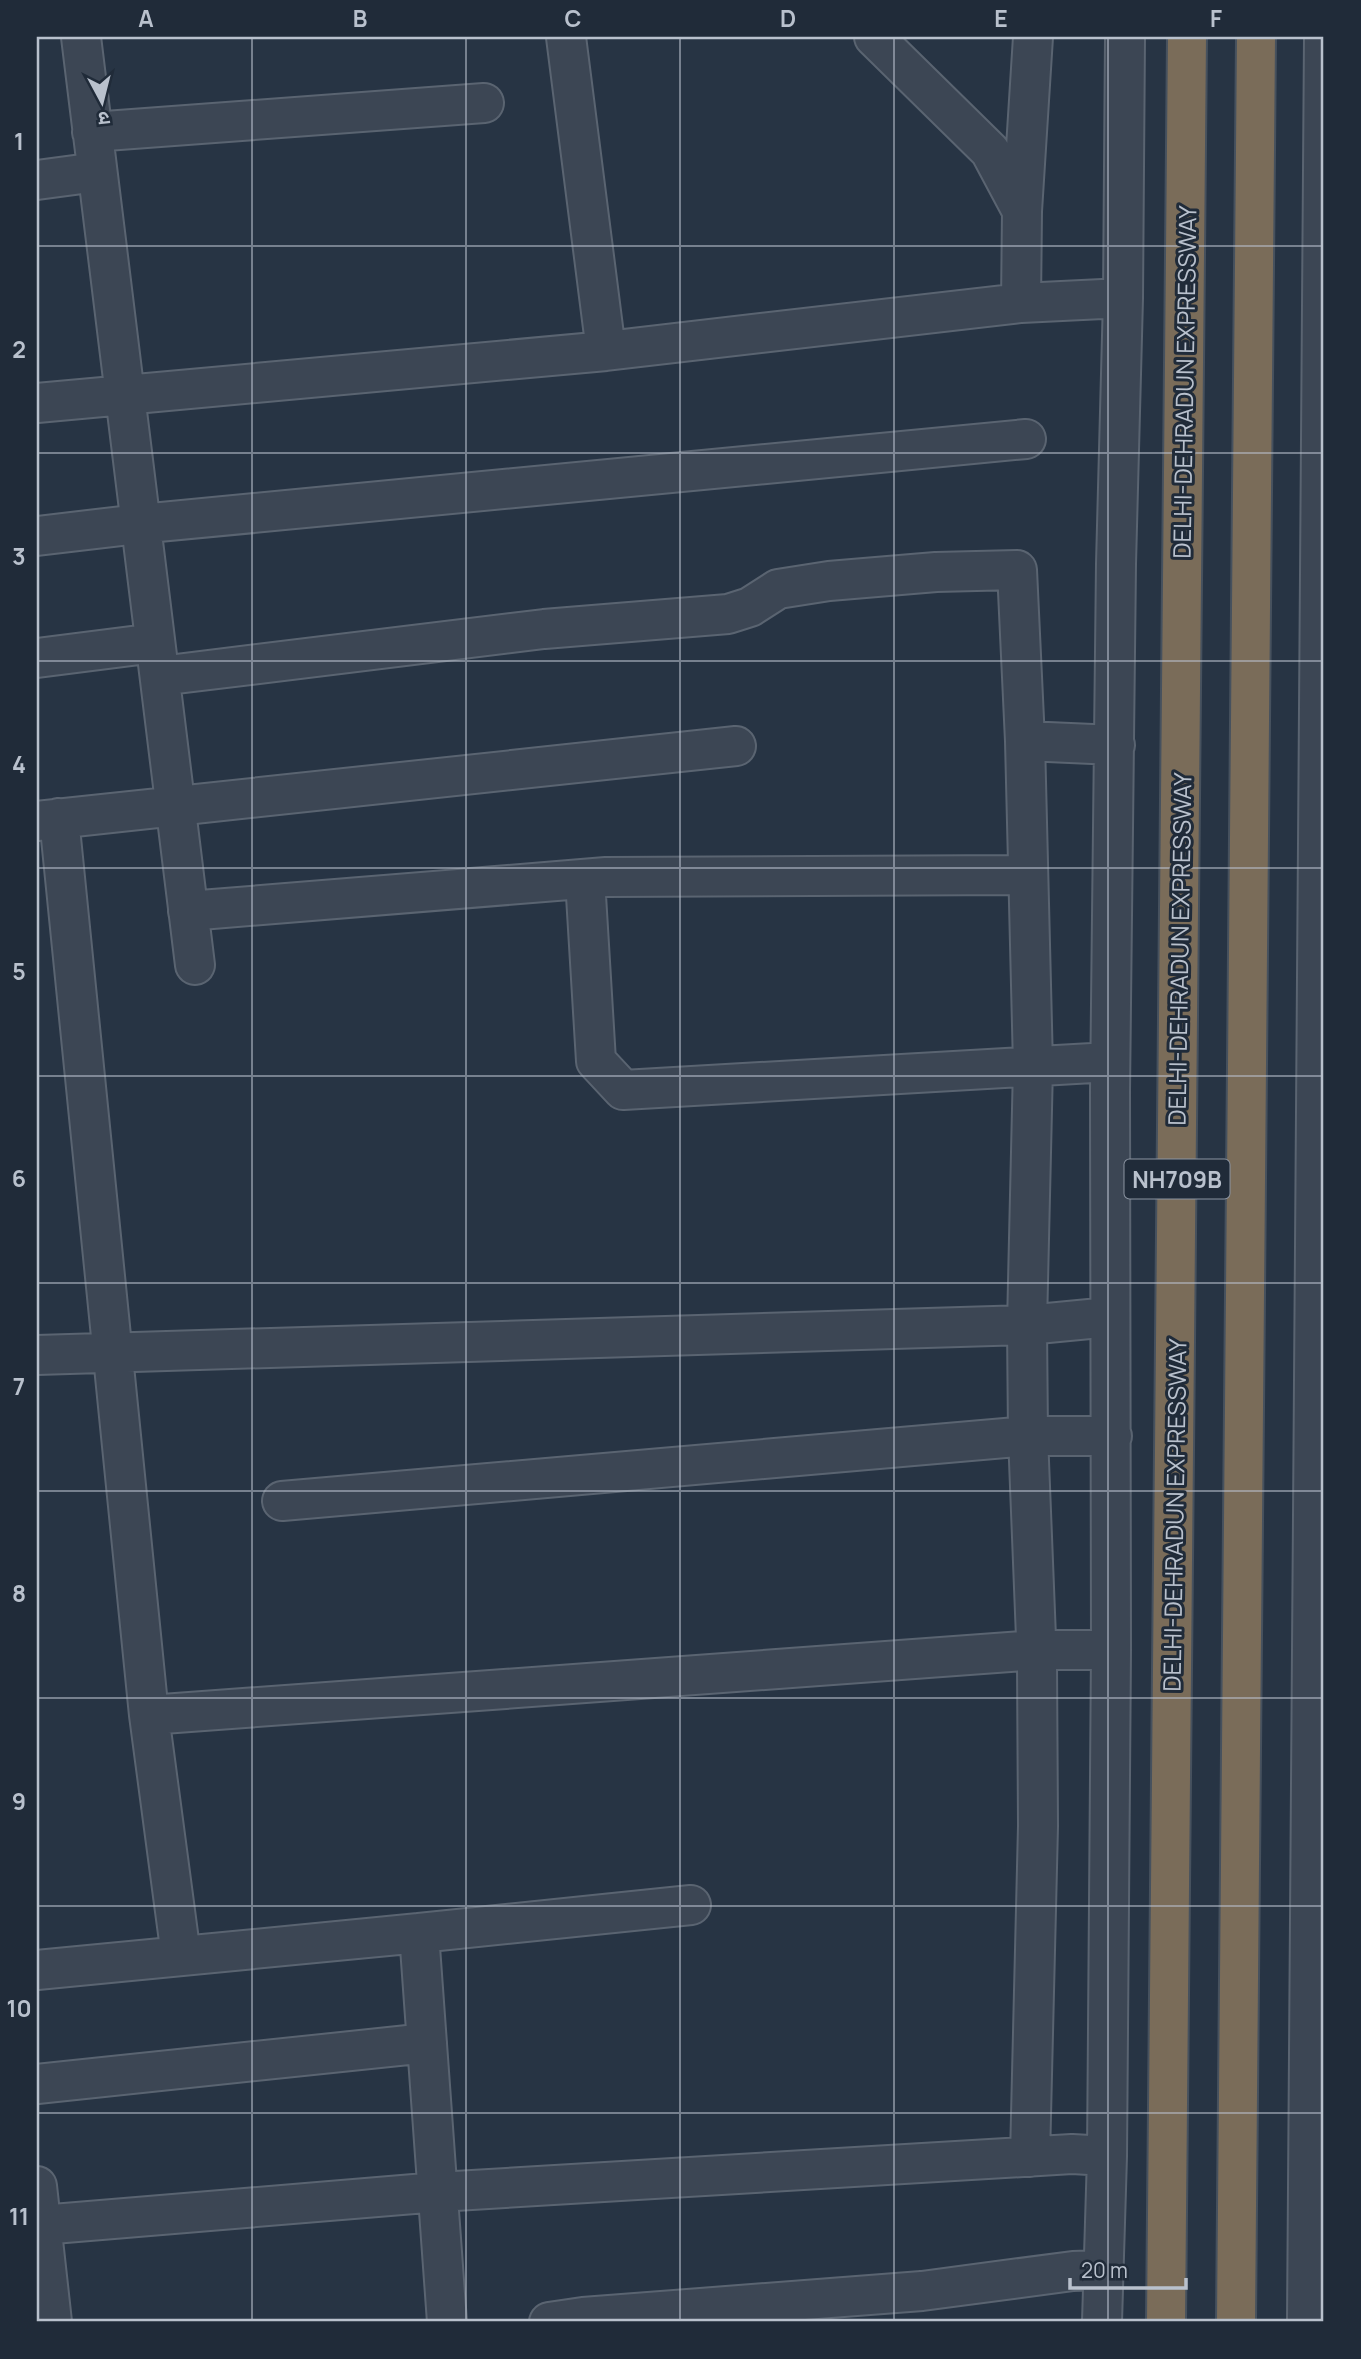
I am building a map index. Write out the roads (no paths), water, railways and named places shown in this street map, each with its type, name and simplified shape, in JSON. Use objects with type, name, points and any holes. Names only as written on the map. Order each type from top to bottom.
[{"type":"highway","name":"DELHI-DEHRADUN EXPRESSWAY","points":[[1166,2322],[1187,37]]},
{"type":"highway","name":"NH709B","points":[[1236,2322],[1256,37]]},
{"type":"street","points":[[81,37],[195,964]]},
{"type":"street","points":[[566,37],[606,351]]},
{"type":"street","points":[[874,37],[990,151],[1022,211]]},
{"type":"street","points":[[1030,302],[1022,211],[1033,37]]},
{"type":"street","points":[[1102,2322],[1071,2272],[1038,1826],[1098,1436],[1098,744],[1105,299],[1125,37]]},
{"type":"street","points":[[1307,2322],[1324,37]]},
{"type":"street","points":[[92,132],[484,103]]},
{"type":"street","points":[[37,180],[97,172]]},
{"type":"street","points":[[37,403],[606,351],[1030,302],[1105,299]]},
{"type":"street","points":[[37,536],[1026,439]]},
{"type":"street","points":[[37,658],[158,660],[728,614],[750,607],[778,589],[829,581],[936,572],[1017,570],[1032,741],[1027,875],[1039,1065],[1031,1325],[1033,1436],[1067,1650],[1062,2156]]},
{"type":"street","points":[[1032,741],[1098,744]]},
{"type":"street","points":[[181,1956],[149,1714],[111,1352],[48,819],[736,746]]},
{"type":"street","points":[[188,911],[585,879],[1027,875]]},
{"type":"street","points":[[585,879],[596,1061],[623,1090],[1097,1063]]},
{"type":"street","points":[[37,1355],[1031,1325],[1096,1318]]},
{"type":"street","points":[[282,1501],[1033,1436],[1098,1436]]},
{"type":"street","points":[[149,1714],[1067,1650]]},
{"type":"street","points":[[37,1970],[691,1905]]},
{"type":"street","points":[[419,1933],[447,2322]]},
{"type":"street","points":[[37,2084],[427,2043]]},
{"type":"street","points":[[41,2225],[438,2192],[1062,2156]]},
{"type":"street","points":[[37,2186],[42,2284],[52,2322]]},
{"type":"street","points":[[549,2322],[583,2317],[922,2291],[1071,2272]]}]
